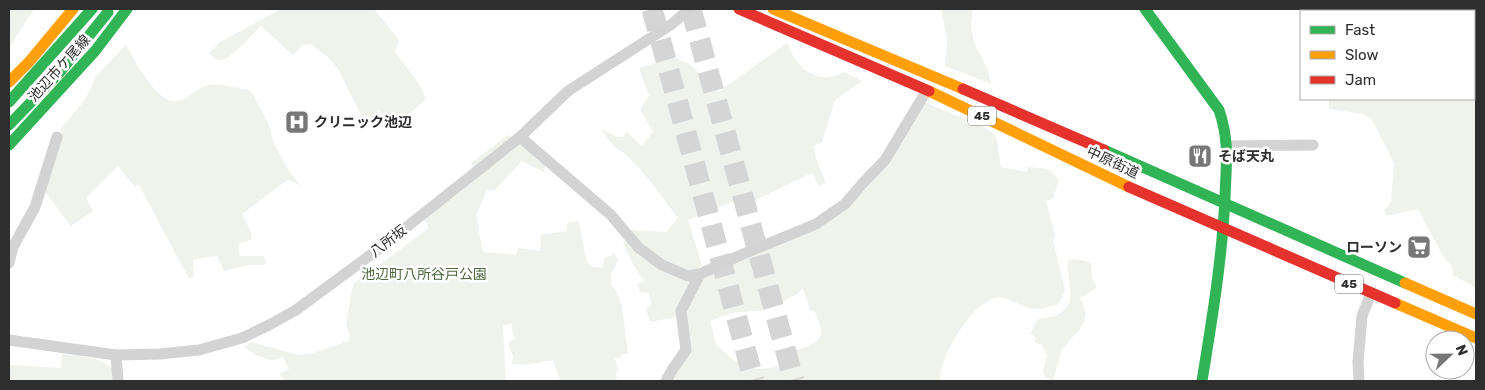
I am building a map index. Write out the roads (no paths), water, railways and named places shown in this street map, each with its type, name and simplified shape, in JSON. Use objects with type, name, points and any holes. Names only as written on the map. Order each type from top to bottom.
[{"type":"main road","name":"池辺市ケ尾線","points":[[9,82],[29,62],[73,9]]},
{"type":"main road","name":"池辺市ケ尾線","points":[[9,102],[92,9]]},
{"type":"main road","name":"池辺市ケ尾線","points":[[9,145],[95,51],[127,9]]},
{"type":"main road","name":"中原街道","points":[[739,9],[927,90],[1127,186],[1223,229],[1476,338]]},
{"type":"main road","name":"中原街道","points":[[774,9],[1008,108],[1476,314]]},
{"type":"main road","points":[[1144,9],[1202,85],[1218,110],[1225,128],[1227,146],[1223,229],[1214,306],[1202,381]]},
{"type":"main road","name":"池辺市ケ尾線","points":[[9,125],[59,73],[108,12]]},
{"type":"street","name":"八所坂","points":[[9,340],[116,354],[159,354],[199,350],[242,338],[269,325],[296,310],[380,248],[520,137],[568,91],[672,24],[689,9]]},
{"type":"street","points":[[520,137],[611,215],[638,247],[662,265],[688,276],[700,274],[816,224],[845,204],[885,160],[927,90]]},
{"type":"street","points":[[9,263],[13,247],[34,207],[57,137]]},
{"type":"street","points":[[1227,146],[1313,145]]},
{"type":"street","points":[[666,381],[686,350],[681,311],[700,274]]},
{"type":"street","points":[[1359,381],[1358,362],[1362,316],[1371,293]]},
{"type":"street","points":[[116,354],[118,381]]},
{"type":"tunnel","points":[[652,9],[754,381]]},
{"type":"tunnel","points":[[691,9],[794,381]]},
{"type":"place","name":"クリニック池辺","points":[[297,122]]},
{"type":"place","name":"そば天丸","points":[[1200,156]]},
{"type":"place","name":"ローソン","points":[[1419,247]]},
{"type":"park label","name":"池辺町八所谷戸公園","points":[[424,274]]}]
